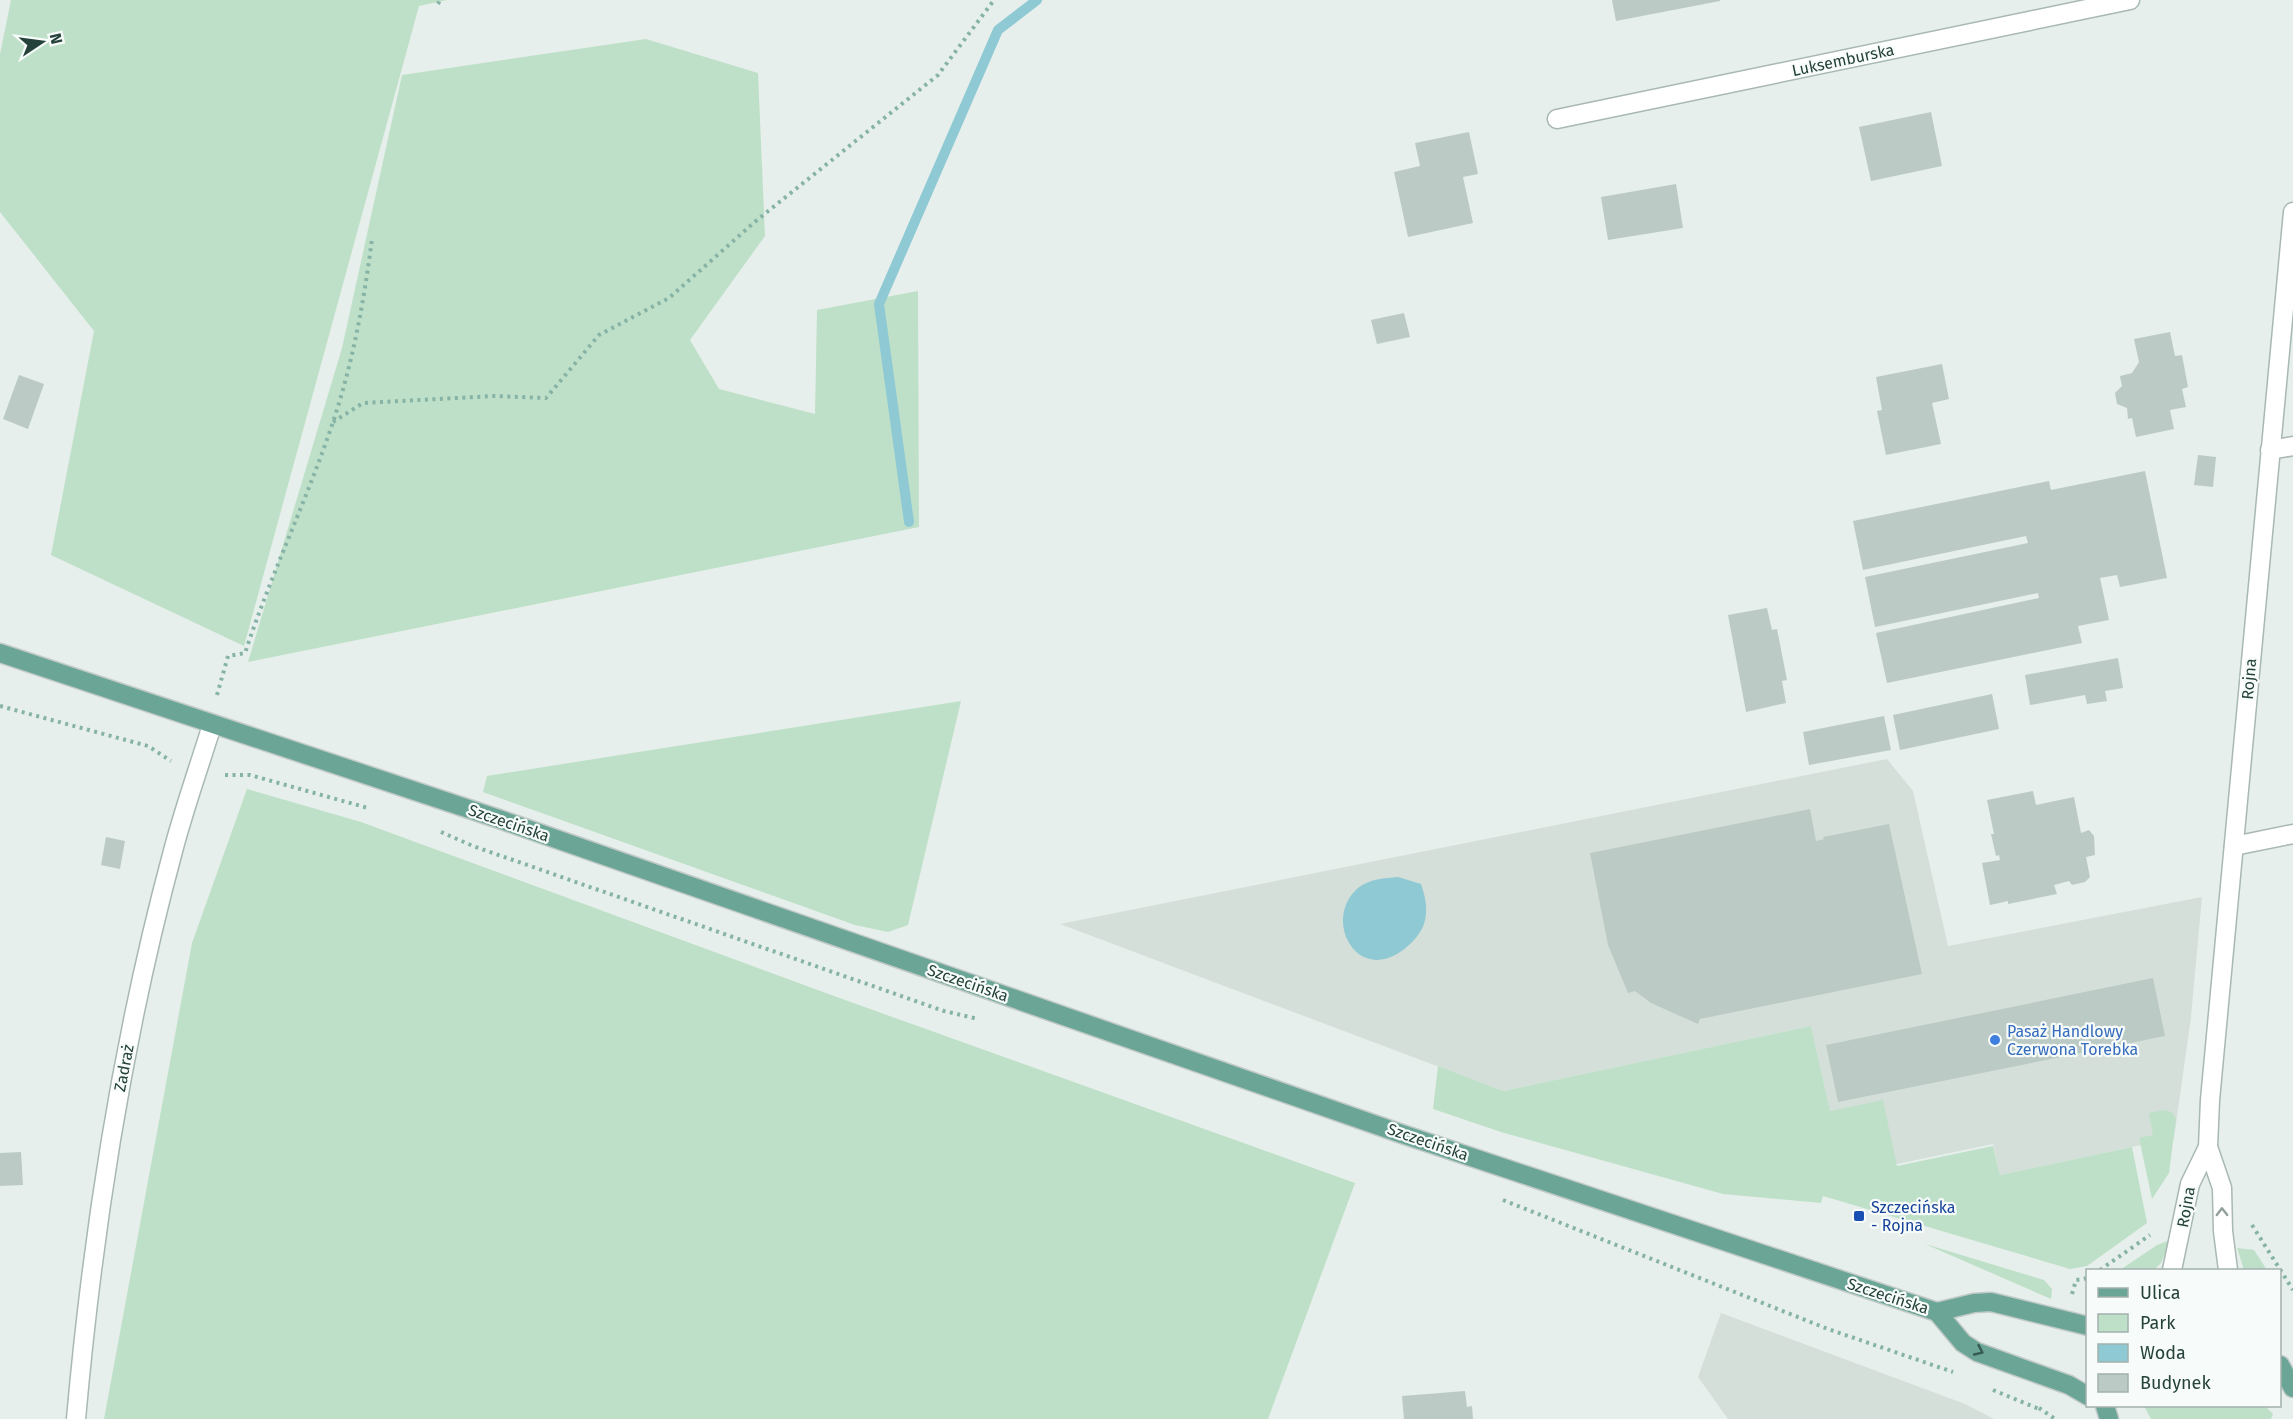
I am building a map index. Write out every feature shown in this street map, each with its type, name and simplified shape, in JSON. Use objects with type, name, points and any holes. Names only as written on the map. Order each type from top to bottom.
[{"type":"main road","name":"Szczecińska","points":[[0,653],[496,818],[1413,1137],[1937,1312],[1963,1343],[1977,1352],[2069,1385],[2086,1395]]},
{"type":"main road","name":"Szczecińska","points":[[1937,1312],[1974,1303],[1990,1302],[2086,1326]]},
{"type":"main road","points":[[2281,1367],[2293,1385]]},
{"type":"street","name":"Luksemburska","points":[[1557,119],[2130,0]]},
{"type":"street","name":"Rojna","points":[[2172,1269],[2178,1253],[2190,1184],[2208,1147],[2293,212]]},
{"type":"street","points":[[2270,450],[2293,446]]},
{"type":"street","name":"Zadraż","points":[[76,1419],[100,1210],[120,1088],[152,933],[173,849],[212,725]]},
{"type":"street","points":[[2234,846],[2293,834]]},
{"type":"street","name":"Rojna","points":[[2208,1147],[2222,1188],[2223,1230],[2228,1269]]},
{"type":"path","points":[[333,422],[363,403],[494,396],[546,398],[599,335],[669,298],[757,220],[938,75],[994,0]]},
{"type":"path","points":[[212,725],[217,692],[228,656],[245,653],[266,589],[333,422],[362,311],[372,239]]},
{"type":"path","points":[[0,706],[148,746],[173,762]]},
{"type":"path","points":[[220,775],[250,775],[375,810]]},
{"type":"path","points":[[430,827],[473,846],[933,1007],[984,1020]]},
{"type":"path","points":[[1492,1196],[1828,1329],[1961,1375]]},
{"type":"path","points":[[2101,1269],[2154,1233]]},
{"type":"path","points":[[2259,1235],[2280,1269]]},
{"type":"path","points":[[2281,1271],[2293,1290]]},
{"type":"path","points":[[2069,1303],[2076,1280],[2086,1278]]},
{"type":"path","points":[[1992,1390],[2039,1409]]},
{"type":"shaded area","points":[[1887,759],[1913,791],[1948,946],[2202,897],[2191,1017],[2174,1138],[2000,1175],[1993,1144],[1897,1164],[1830,1112],[1811,1026],[1503,1091],[1060,924]]},
{"type":"shaded area","points":[[1721,1313],[1965,1404],[1994,1419],[1728,1419],[1698,1377]]},
{"type":"green space","points":[[11,0],[447,0],[419,6],[244,646],[51,555],[94,331],[0,212],[0,54]]},
{"type":"green space","points":[[646,39],[758,73],[765,236],[690,340],[719,389],[815,414],[817,310],[918,291],[919,527],[248,662],[342,348],[402,75]]},
{"type":"green space","points":[[961,701],[908,925],[888,932],[855,925],[483,792],[487,776]]},
{"type":"green space","points":[[247,789],[361,822],[834,996],[1355,1183],[1268,1419],[104,1419],[192,943]]},
{"type":"green space","points":[[1811,1026],[1830,1111],[1883,1100],[1897,1166],[1993,1146],[2000,1175],[2132,1147],[2147,1223],[2087,1266],[2070,1269],[1823,1196],[1821,1203],[1723,1194],[1501,1132],[1433,1109],[1438,1066],[1503,1091]]},
{"type":"green space","points":[[2164,1110],[2172,1112],[2176,1119],[2169,1173],[2152,1199],[2139,1138],[2153,1135],[2149,1113]]},
{"type":"green space","points":[[2170,1240],[2161,1263],[2155,1269],[2121,1269],[2157,1245]]},
{"type":"green space","points":[[1925,1244],[2044,1280],[2052,1289],[2051,1299]]},
{"type":"green space","points":[[2237,1248],[2254,1250],[2266,1269],[2244,1269]]},
{"type":"green space","points":[[2145,1407],[2266,1407],[2273,1414],[2271,1419],[2151,1419]]},
{"type":"water","points":[[1398,877],[1421,884],[1426,906],[1423,927],[1414,940],[1395,955],[1378,960],[1364,957],[1352,947],[1345,934],[1343,918],[1347,902],[1358,888],[1367,883]]},
{"type":"building","points":[[1612,0],[1720,0],[1720,1],[1616,21]]},
{"type":"building","points":[[1931,112],[1942,166],[1871,181],[1859,127]]},
{"type":"building","points":[[1469,132],[1478,174],[1463,177],[1473,223],[1408,237],[1394,172],[1420,166],[1415,143]]},
{"type":"building","points":[[1676,184],[1683,228],[1608,240],[1601,197]]},
{"type":"building","points":[[1404,313],[1410,337],[1377,344],[1371,320]]},
{"type":"building","points":[[2170,332],[2175,356],[2182,355],[2188,387],[2182,389],[2186,407],[2170,410],[2174,429],[2136,437],[2132,418],[2128,419],[2127,408],[2117,404],[2115,393],[2122,386],[2120,376],[2132,373],[2139,362],[2134,339]]},
{"type":"building","points":[[1942,364],[1949,399],[1932,403],[1941,444],[1886,455],[1877,411],[1882,410],[1876,377]]},
{"type":"building","points":[[19,375],[44,384],[28,429],[3,419]]},
{"type":"building","points":[[2198,455],[2216,457],[2213,487],[2194,485]]},
{"type":"building","points":[[2145,471],[2167,578],[2120,587],[2117,575],[2100,578],[2109,620],[2078,626],[2082,643],[1887,683],[1876,633],[2039,598],[2038,593],[1875,627],[1865,577],[2028,543],[2026,536],[1863,570],[1853,521],[2049,481],[2051,490]]},
{"type":"building","points":[[1767,608],[1772,630],[1777,629],[1787,680],[1782,681],[1786,703],[1746,712],[1728,615]]},
{"type":"building","points":[[2118,658],[2123,688],[2105,691],[2107,701],[2087,704],[2085,695],[2030,705],[2025,675]]},
{"type":"building","points":[[1992,694],[1999,729],[1900,750],[1893,715]]},
{"type":"building","points":[[1884,716],[1891,750],[1809,765],[1803,732]]},
{"type":"building","points":[[2033,791],[2036,805],[2074,797],[2081,833],[2089,830],[2094,836],[2095,855],[2086,857],[2090,877],[2085,882],[2072,885],[2069,881],[2054,885],[2057,894],[2008,904],[2008,901],[1990,905],[1982,863],[2000,860],[1999,855],[1996,856],[1991,834],[1994,834],[1987,800]]},
{"type":"building","points":[[1810,809],[1816,841],[1824,839],[1823,837],[1889,824],[1922,974],[1700,1019],[1698,1024],[1651,1003],[1635,991],[1628,993],[1608,945],[1590,853]]},
{"type":"building","points":[[106,837],[125,841],[120,869],[101,865]]},
{"type":"building","name":"Pasaż Handlowy Czerwona Torebka","points":[[2153,978],[2165,1036],[1838,1102],[1826,1045]]},
{"type":"building","points":[[21,1152],[23,1185],[0,1186],[0,1153]]},
{"type":"building","points":[[1465,1391],[1467,1407],[1472,1406],[1473,1419],[1404,1419],[1402,1396]]},
{"type":"waterway","points":[[909,522],[879,304],[998,30],[1037,0]]},
{"type":"place","name":"Pasaż Handlowy Czerwona Torebka","points":[[1995,1040]]},
{"type":"place","name":"Szczecińska - Rojna","points":[[1859,1216]]}]
